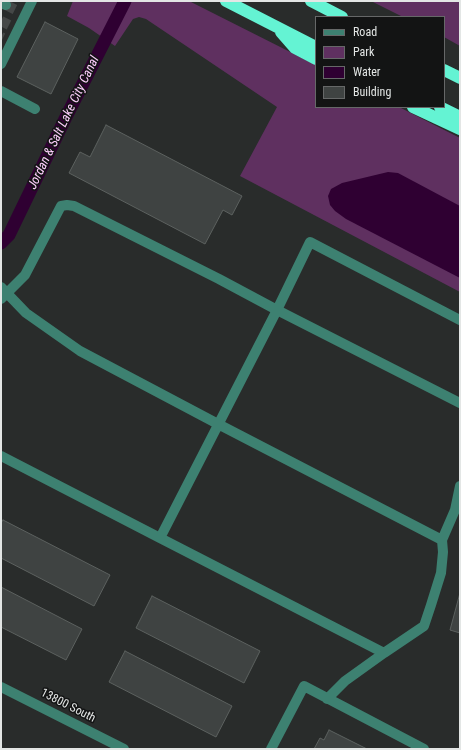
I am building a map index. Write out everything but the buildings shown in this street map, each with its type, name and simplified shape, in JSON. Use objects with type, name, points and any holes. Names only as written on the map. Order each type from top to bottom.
[{"type":"highway","points":[[226,1],[315,46]]},
{"type":"highway","points":[[311,1],[340,16]]},
{"type":"highway","points":[[278,28],[295,48],[315,58]]},
{"type":"highway","points":[[445,70],[460,78]]},
{"type":"highway","points":[[415,108],[460,129]]},
{"type":"highway","points":[[442,108],[460,117]]},
{"type":"street","points":[[3,57],[7,40],[13,27],[21,13],[32,1]]},
{"type":"street","points":[[1,91],[35,109]]},
{"type":"street","points":[[442,540],[80,351],[26,313],[3,293],[25,276],[61,206],[74,206],[460,403]]},
{"type":"street","points":[[160,538],[277,310],[310,242],[460,320]]},
{"type":"street","points":[[1,456],[384,653]]},
{"type":"street","points":[[327,698],[345,681],[424,626],[441,573],[443,552],[442,540],[455,510],[460,486]]},
{"type":"street","points":[[271,749],[304,686],[424,749]]},
{"type":"street","name":"13800 South","points":[[1,687],[124,749]]},
{"type":"green space","points":[[73,1],[189,1],[315,64],[315,108],[401,108],[460,138],[460,292],[240,176],[277,107],[146,19],[139,17],[133,19],[115,46],[89,28],[67,16]]},
{"type":"green space","points":[[371,1],[460,1],[460,46],[445,38],[445,16],[401,16]]},
{"type":"water","points":[[388,172],[398,173],[460,206],[460,278],[346,219],[335,211],[330,205],[328,196],[331,189],[342,183]]},
{"type":"waterway","name":"Jordan & Salt Lake City Canal","points":[[1,243],[9,235],[65,119],[125,1]]},
{"type":"tunnel","points":[[6,5],[16,10]]},
{"type":"tunnel","points":[[1,21],[9,25]]}]
